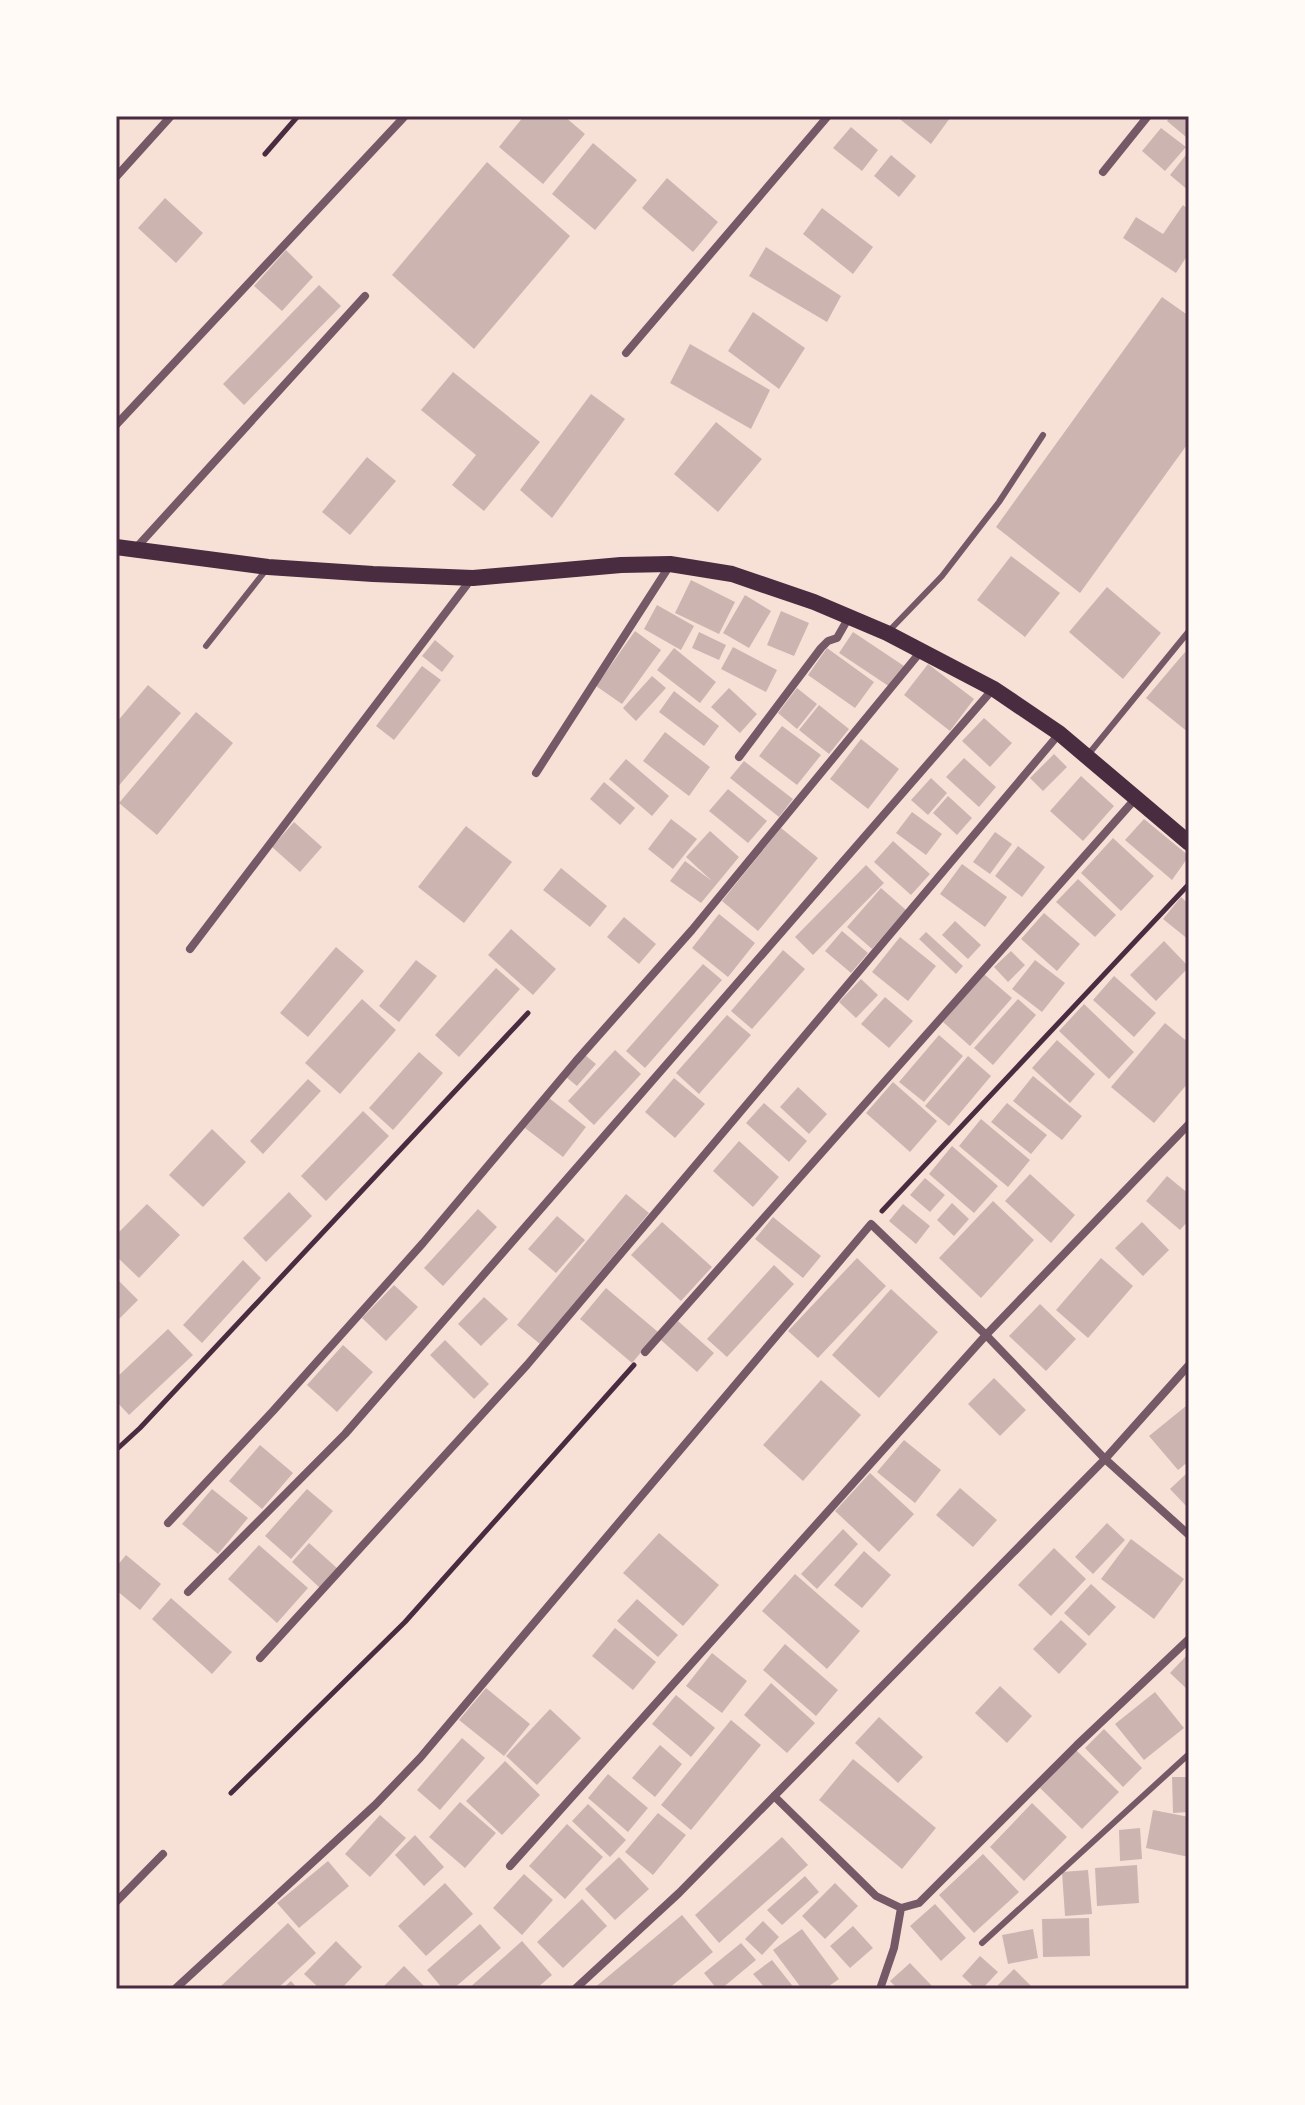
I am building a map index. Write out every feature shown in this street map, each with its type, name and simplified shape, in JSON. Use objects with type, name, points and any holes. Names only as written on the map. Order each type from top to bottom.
[{"type":"main road","points":[[116,547],[268,567],[473,578],[621,565],[670,564],[732,574],[771,586],[887,633],[994,689],[1059,733],[1189,843]]},
{"type":"street","points":[[116,177],[171,116]]},
{"type":"street","points":[[116,425],[405,116]]},
{"type":"street","points":[[626,353],[828,116]]},
{"type":"street","points":[[1103,172],[1148,116]]},
{"type":"street","points":[[135,549],[365,296]]},
{"type":"street","points":[[536,773],[670,564]]},
{"type":"street","points":[[190,949],[473,578]]},
{"type":"street","points":[[739,757],[821,648],[840,635],[849,617]]},
{"type":"street","points":[[168,1523],[423,1243],[576,1061],[692,930],[922,650]]},
{"type":"street","points":[[188,1592],[345,1434],[994,689]]},
{"type":"street","points":[[260,1658],[527,1365],[1059,733]]},
{"type":"street","points":[[645,1352],[1136,798]]},
{"type":"street","points":[[510,1866],[986,1335],[1189,1124]]},
{"type":"street","points":[[175,1989],[375,1805],[420,1758],[871,1224],[986,1335],[1105,1459],[1189,1535]]},
{"type":"street","points":[[575,1989],[679,1893],[1105,1459],[1189,1365]]},
{"type":"street","points":[[774,1796],[876,1896],[901,1908],[919,1903],[1077,1745],[1189,1639]]},
{"type":"street","points":[[116,1902],[163,1854]]},
{"type":"street","points":[[880,1989],[894,1948],[901,1908]]},
{"type":"lane","points":[[887,633],[942,576],[999,502],[1043,435]]},
{"type":"lane","points":[[206,646],[268,567]]},
{"type":"lane","points":[[1087,756],[1189,631]]},
{"type":"lane","points":[[982,1943],[1189,1754]]},
{"type":"path","points":[[265,154],[298,116]]},
{"type":"path","points":[[871,1224],[1189,884]]},
{"type":"path","points":[[116,1450],[528,1013]]},
{"type":"path","points":[[231,1793],[405,1622],[645,1352]]},
{"type":"building","points":[[524,116],[564,116],[585,134],[543,184],[499,147]]},
{"type":"building","points":[[896,116],[947,116],[950,118],[931,144]]},
{"type":"building","points":[[1171,116],[1189,116],[1189,134],[1186,137],[1167,121]]},
{"type":"building","points":[[851,127],[878,150],[862,171],[833,148]]},
{"type":"building","points":[[1161,128],[1186,147],[1165,171],[1142,151]]},
{"type":"building","points":[[593,143],[637,180],[595,230],[552,194]]},
{"type":"building","points":[[1189,151],[1189,191],[1170,175]]},
{"type":"building","points":[[891,155],[916,176],[899,197],[874,176]]},
{"type":"building","points":[[487,162],[570,236],[474,349],[392,275]]},
{"type":"building","points":[[667,178],[718,222],[693,252],[642,208]]},
{"type":"building","points":[[165,198],[203,233],[176,263],[138,228]]},
{"type":"building","points":[[1183,205],[1189,210],[1189,253],[1176,273],[1123,238],[1136,217],[1163,234]]},
{"type":"building","points":[[822,208],[873,247],[853,274],[803,234]]},
{"type":"building","points":[[766,247],[841,296],[827,322],[749,276]]},
{"type":"building","points":[[286,250],[313,277],[282,311],[254,286]]},
{"type":"building","points":[[319,285],[341,306],[244,405],[223,384]]},
{"type":"building","points":[[1162,297],[1189,316],[1189,442],[1080,593],[996,527]]},
{"type":"building","points":[[753,312],[805,348],[779,389],[728,351]]},
{"type":"building","points":[[690,344],[770,390],[751,429],[670,383]]},
{"type":"building","points":[[453,372],[540,442],[484,511],[452,485],[476,455],[421,410]]},
{"type":"building","points":[[591,394],[625,419],[552,518],[520,490]]},
{"type":"building","points":[[716,422],[762,459],[718,512],[674,474]]},
{"type":"building","points":[[367,457],[396,481],[350,535],[322,512]]},
{"type":"building","points":[[1011,556],[1060,593],[1025,637],[977,600]]},
{"type":"building","points":[[691,580],[735,602],[719,634],[675,613]]},
{"type":"building","points":[[1107,587],[1161,633],[1123,679],[1069,632]]},
{"type":"building","points":[[745,595],[771,611],[749,648],[723,633]]},
{"type":"building","points":[[657,605],[694,626],[681,650],[644,629]]},
{"type":"building","points":[[781,611],[809,623],[794,656],[767,645]]},
{"type":"building","points":[[635,631],[661,650],[622,704],[596,686]]},
{"type":"building","points":[[699,632],[726,645],[719,660],[692,648]]},
{"type":"building","points":[[853,632],[904,666],[890,687],[839,653]]},
{"type":"building","points":[[435,640],[454,656],[442,672],[422,656]]},
{"type":"building","points":[[733,647],[777,670],[766,692],[721,669]]},
{"type":"building","points":[[674,648],[716,682],[700,703],[657,670]]},
{"type":"building","points":[[827,648],[874,682],[855,708],[808,675]]},
{"type":"building","points":[[1185,652],[1189,655],[1189,733],[1146,698]]},
{"type":"building","points":[[928,664],[974,699],[950,731],[904,695]]},
{"type":"building","points":[[422,666],[441,680],[394,740],[376,726]]},
{"type":"building","points":[[652,676],[666,688],[636,721],[623,708]]},
{"type":"building","points":[[148,685],[181,713],[116,789],[116,723]]},
{"type":"building","points":[[729,688],[757,714],[740,733],[711,707]]},
{"type":"building","points":[[797,688],[817,704],[797,729],[778,713]]},
{"type":"building","points":[[674,691],[719,726],[704,746],[659,712]]},
{"type":"building","points":[[819,705],[849,729],[829,754],[799,730]]},
{"type":"building","points":[[196,712],[233,743],[157,835],[119,803]]},
{"type":"building","points":[[984,718],[1012,743],[990,767],[962,741]]},
{"type":"building","points":[[782,726],[821,755],[797,785],[759,756]]},
{"type":"building","points":[[665,732],[710,767],[689,796],[643,761]]},
{"type":"building","points":[[861,739],[899,769],[868,809],[830,779]]},
{"type":"building","points":[[1054,754],[1067,767],[1043,791],[1030,778]]},
{"type":"building","points":[[964,758],[996,787],[979,807],[946,777]]},
{"type":"building","points":[[626,759],[669,796],[652,816],[609,779]]},
{"type":"building","points":[[744,761],[793,799],[779,817],[730,778]]},
{"type":"building","points":[[1081,776],[1114,806],[1083,841],[1050,811]]},
{"type":"building","points":[[931,778],[947,793],[928,815],[911,800]]},
{"type":"building","points":[[604,782],[635,808],[620,825],[590,799]]},
{"type":"building","points":[[728,789],[767,821],[748,843],[709,811]]},
{"type":"building","points":[[948,796],[972,818],[957,835],[933,813]]},
{"type":"building","points":[[912,812],[942,834],[926,855],[896,833]]},
{"type":"building","points":[[671,819],[697,839],[673,869],[648,849]]},
{"type":"building","points":[[1144,819],[1189,856],[1172,880],[1125,840]]},
{"type":"building","points":[[294,822],[322,847],[300,872],[272,847]]},
{"type":"building","points":[[466,826],[512,862],[464,923],[418,887]]},
{"type":"building","points":[[781,828],[818,858],[758,931],[722,901]]},
{"type":"building","points":[[710,831],[739,857],[701,903],[670,881],[685,861],[712,881],[686,857]]},
{"type":"building","points":[[995,832],[1012,844],[990,874],[973,862]]},
{"type":"building","points":[[1113,838],[1154,876],[1121,911],[1081,873]]},
{"type":"building","points":[[893,841],[930,874],[911,895],[874,862]]},
{"type":"building","points":[[1018,846],[1045,867],[1022,897],[995,876]]},
{"type":"building","points":[[962,864],[1007,897],[985,927],[940,894]]},
{"type":"building","points":[[866,865],[884,883],[813,955],[795,937]]},
{"type":"building","points":[[561,868],[607,906],[590,927],[543,890]]},
{"type":"building","points":[[1078,879],[1116,915],[1095,937],[1056,902]]},
{"type":"building","points":[[881,888],[906,910],[872,949],[847,927]]},
{"type":"building","points":[[1181,897],[1189,904],[1189,940],[1163,919]]},
{"type":"building","points":[[1044,913],[1080,944],[1057,971],[1021,939]]},
{"type":"building","points":[[719,914],[755,943],[728,977],[692,948]]},
{"type":"building","points":[[624,917],[656,944],[639,964],[607,937]]},
{"type":"building","points":[[955,921],[981,945],[968,959],[942,935]]},
{"type":"building","points":[[511,929],[556,969],[533,995],[488,955]]},
{"type":"building","points":[[842,931],[868,953],[851,973],[825,951]]},
{"type":"building","points":[[926,932],[963,966],[956,974],[919,939]]},
{"type":"building","points":[[900,937],[936,966],[908,1001],[872,972]]},
{"type":"building","points":[[1164,941],[1189,967],[1156,1001],[1130,975]]},
{"type":"building","points":[[336,947],[364,971],[308,1037],[280,1013]]},
{"type":"building","points":[[783,950],[805,969],[752,1029],[731,1011]]},
{"type":"building","points":[[1011,951],[1025,965],[1008,982],[994,967]]},
{"type":"building","points":[[416,960],[437,976],[399,1022],[379,1006]]},
{"type":"building","points":[[1035,960],[1065,983],[1042,1012],[1012,989]]},
{"type":"building","points":[[703,964],[722,980],[645,1068],[626,1051]]},
{"type":"building","points":[[496,968],[520,989],[459,1057],[435,1035]]},
{"type":"building","points":[[984,974],[1012,998],[970,1046],[943,1022]]},
{"type":"building","points":[[1114,976],[1156,1013],[1134,1037],[1093,1000]]},
{"type":"building","points":[[861,979],[878,995],[856,1018],[839,1002]]},
{"type":"building","points":[[885,997],[913,1021],[889,1048],[861,1024]]},
{"type":"building","points":[[362,999],[396,1030],[340,1094],[305,1063]]},
{"type":"building","points":[[1018,999],[1036,1015],[993,1065],[974,1048]]},
{"type":"building","points":[[1084,1004],[1134,1052],[1109,1079],[1059,1031]]},
{"type":"building","points":[[727,1015],[751,1035],[699,1094],[676,1073]]},
{"type":"building","points":[[1165,1023],[1189,1043],[1189,1082],[1154,1123],[1111,1087]]},
{"type":"building","points":[[939,1035],[963,1056],[924,1102],[899,1082]]},
{"type":"building","points":[[1057,1040],[1095,1074],[1070,1103],[1032,1068]]},
{"type":"building","points":[[615,1050],[641,1074],[594,1125],[568,1101]]},
{"type":"building","points":[[419,1052],[443,1073],[393,1130],[369,1108]]},
{"type":"building","points":[[585,1055],[596,1064],[577,1086],[566,1077]]},
{"type":"building","points":[[968,1056],[991,1076],[949,1126],[925,1106]]},
{"type":"building","points":[[1033,1076],[1082,1116],[1062,1140],[1013,1101]]},
{"type":"building","points":[[674,1078],[705,1104],[675,1138],[645,1112]]},
{"type":"building","points":[[308,1079],[321,1091],[263,1154],[250,1141]]},
{"type":"building","points":[[893,1082],[937,1121],[910,1152],[866,1113]]},
{"type":"building","points":[[798,1087],[827,1114],[809,1134],[780,1107]]},
{"type":"building","points":[[549,1098],[586,1127],[563,1157],[525,1128]]},
{"type":"building","points":[[764,1103],[807,1141],[789,1162],[746,1123]]},
{"type":"building","points":[[1007,1103],[1047,1135],[1031,1154],[991,1122]]},
{"type":"building","points":[[363,1111],[389,1136],[326,1201],[301,1176]]},
{"type":"building","points":[[981,1119],[1030,1160],[1008,1187],[959,1146]]},
{"type":"building","points":[[212,1129],[246,1162],[203,1207],[169,1175]]},
{"type":"building","points":[[739,1141],[779,1177],[753,1207],[713,1171]]},
{"type":"building","points":[[952,1146],[998,1186],[974,1213],[929,1174]]},
{"type":"building","points":[[1030,1174],[1075,1215],[1051,1243],[1005,1201]]},
{"type":"building","points":[[1167,1176],[1189,1194],[1189,1220],[1180,1230],[1146,1201]]},
{"type":"building","points":[[925,1178],[945,1195],[930,1212],[910,1195]]},
{"type":"building","points":[[289,1192],[312,1216],[266,1262],[243,1238]]},
{"type":"building","points":[[626,1194],[649,1213],[540,1344],[517,1325]]},
{"type":"building","points":[[993,1201],[1034,1240],[981,1298],[939,1258]]},
{"type":"building","points":[[952,1203],[969,1219],[954,1236],[937,1220]]},
{"type":"building","points":[[147,1204],[180,1235],[139,1278],[116,1256],[116,1235]]},
{"type":"building","points":[[903,1204],[930,1226],[916,1244],[889,1221]]},
{"type":"building","points":[[478,1209],[497,1227],[443,1286],[424,1268]]},
{"type":"building","points":[[557,1216],[585,1240],[556,1273],[528,1249]]},
{"type":"building","points":[[773,1217],[821,1256],[803,1278],[755,1239]]},
{"type":"building","points":[[662,1222],[712,1267],[681,1301],[631,1255]]},
{"type":"building","points":[[1142,1222],[1169,1250],[1143,1276],[1115,1248]]},
{"type":"building","points":[[857,1258],[886,1286],[818,1358],[788,1331]]},
{"type":"building","points":[[1101,1258],[1133,1286],[1088,1338],[1056,1310]]},
{"type":"building","points":[[243,1260],[261,1278],[202,1343],[183,1325]]},
{"type":"building","points":[[774,1265],[794,1284],[727,1357],[707,1339]]},
{"type":"building","points":[[116,1278],[138,1300],[116,1322]]},
{"type":"building","points":[[394,1285],[418,1307],[386,1341],[362,1318]]},
{"type":"building","points":[[606,1288],[658,1332],[632,1363],[580,1319]]},
{"type":"building","points":[[891,1289],[938,1332],[879,1398],[832,1355]]},
{"type":"building","points":[[484,1297],[508,1319],[481,1346],[458,1324]]},
{"type":"building","points":[[1040,1304],[1076,1339],[1046,1371],[1009,1336]]},
{"type":"building","points":[[678,1321],[714,1353],[697,1372],[661,1340]]},
{"type":"building","points":[[168,1329],[193,1355],[129,1415],[116,1401],[116,1378]]},
{"type":"building","points":[[445,1340],[489,1384],[474,1399],[430,1355]]},
{"type":"building","points":[[343,1345],[373,1372],[337,1412],[307,1385]]},
{"type":"building","points":[[994,1378],[1026,1410],[1000,1436],[968,1404]]},
{"type":"building","points":[[821,1380],[861,1415],[803,1481],[763,1445]]},
{"type":"building","points":[[1186,1406],[1189,1409],[1189,1461],[1178,1470],[1149,1436]]},
{"type":"building","points":[[904,1440],[941,1470],[915,1503],[877,1472]]},
{"type":"building","points":[[260,1445],[293,1473],[262,1509],[229,1481]]},
{"type":"building","points":[[1189,1471],[1189,1509],[1170,1489]]},
{"type":"building","points":[[870,1473],[914,1514],[879,1552],[835,1511]]},
{"type":"building","points":[[960,1488],[997,1520],[973,1547],[936,1515]]},
{"type":"building","points":[[212,1489],[248,1518],[218,1554],[182,1524]]},
{"type":"building","points":[[307,1489],[333,1511],[291,1559],[265,1536]]},
{"type":"building","points":[[1107,1523],[1125,1540],[1093,1574],[1075,1557]]},
{"type":"building","points":[[843,1529],[858,1544],[817,1589],[801,1574]]},
{"type":"building","points":[[659,1533],[719,1585],[683,1626],[623,1573]]},
{"type":"building","points":[[1131,1539],[1184,1579],[1154,1619],[1101,1579]]},
{"type":"building","points":[[309,1543],[338,1569],[320,1588],[292,1562]]},
{"type":"building","points":[[259,1545],[308,1588],[277,1623],[228,1579]]},
{"type":"building","points":[[1054,1548],[1086,1579],[1051,1616],[1018,1585]]},
{"type":"building","points":[[864,1551],[891,1575],[862,1608],[834,1585]]},
{"type":"building","points":[[126,1555],[161,1584],[140,1610],[116,1590],[116,1567]]},
{"type":"building","points":[[795,1574],[860,1631],[827,1669],[762,1611]]},
{"type":"building","points":[[1091,1584],[1116,1607],[1089,1636],[1064,1613]]},
{"type":"building","points":[[171,1598],[232,1652],[212,1674],[152,1619]]},
{"type":"building","points":[[637,1599],[678,1635],[658,1657],[617,1621]]},
{"type":"building","points":[[1061,1620],[1087,1644],[1059,1674],[1033,1649]]},
{"type":"building","points":[[615,1628],[656,1662],[633,1690],[592,1656]]},
{"type":"building","points":[[785,1644],[838,1690],[816,1716],[763,1670]]},
{"type":"building","points":[[712,1653],[747,1681],[722,1713],[686,1686]]},
{"type":"building","points":[[1189,1653],[1189,1691],[1170,1673]]},
{"type":"building","points":[[771,1683],[815,1723],[787,1753],[744,1715]]},
{"type":"building","points":[[1000,1686],[1032,1716],[1007,1743],[975,1713]]},
{"type":"building","points":[[486,1688],[530,1724],[504,1756],[459,1720]]},
{"type":"building","points":[[1155,1692],[1184,1728],[1144,1760],[1115,1724]]},
{"type":"building","points":[[676,1695],[715,1728],[691,1757],[652,1724]]},
{"type":"building","points":[[550,1709],[581,1738],[537,1785],[506,1756]]},
{"type":"building","points":[[879,1717],[923,1757],[898,1783],[855,1743]]},
{"type":"building","points":[[731,1720],[761,1745],[691,1830],[661,1805]]},
{"type":"building","points":[[1104,1729],[1142,1768],[1123,1787],[1085,1748]]},
{"type":"building","points":[[462,1738],[485,1758],[440,1810],[417,1790]]},
{"type":"building","points":[[660,1745],[682,1764],[655,1797],[632,1778]]},
{"type":"building","points":[[1076,1750],[1119,1792],[1082,1829],[1040,1788]]},
{"type":"building","points":[[853,1759],[936,1828],[902,1869],[819,1800]]},
{"type":"building","points":[[505,1761],[540,1795],[502,1835],[466,1801]]},
{"type":"building","points":[[608,1774],[648,1808],[628,1832],[588,1798]]},
{"type":"building","points":[[1172,1777],[1189,1777],[1189,1812],[1173,1813]]},
{"type":"building","points":[[460,1802],[496,1833],[465,1868],[429,1837]]},
{"type":"building","points":[[1032,1803],[1067,1837],[1024,1881],[990,1847]]},
{"type":"building","points":[[588,1804],[626,1840],[610,1857],[572,1821]]},
{"type":"building","points":[[1153,1810],[1189,1817],[1189,1857],[1146,1848]]},
{"type":"building","points":[[658,1813],[686,1835],[653,1875],[625,1852]]},
{"type":"building","points":[[380,1815],[406,1838],[370,1877],[345,1854]]},
{"type":"building","points":[[567,1824],[603,1857],[565,1899],[529,1866]]},
{"type":"building","points":[[1140,1828],[1142,1859],[1120,1861],[1119,1830]]},
{"type":"building","points":[[415,1835],[444,1867],[424,1886],[395,1855]]},
{"type":"building","points":[[782,1837],[808,1865],[719,1943],[695,1915]]},
{"type":"building","points":[[983,1854],[1019,1892],[974,1933],[939,1895]]},
{"type":"building","points":[[619,1857],[649,1889],[615,1920],[585,1889]]},
{"type":"building","points":[[328,1861],[349,1886],[299,1928],[277,1903]]},
{"type":"building","points":[[1137,1865],[1139,1903],[1097,1906],[1095,1868]]},
{"type":"building","points":[[1088,1870],[1092,1914],[1065,1916],[1062,1872]]},
{"type":"building","points":[[524,1874],[553,1900],[522,1935],[493,1908]]},
{"type":"building","points":[[805,1876],[819,1892],[782,1925],[767,1910]]},
{"type":"building","points":[[445,1883],[473,1914],[426,1956],[398,1926]]},
{"type":"building","points":[[835,1883],[858,1906],[825,1939],[802,1916]]},
{"type":"building","points":[[582,1899],[607,1926],[563,1968],[537,1942]]},
{"type":"building","points":[[935,1904],[966,1938],[941,1961],[910,1926]]},
{"type":"building","points":[[682,1915],[713,1952],[668,1989],[593,1989]]},
{"type":"building","points":[[1089,1918],[1090,1956],[1043,1957],[1042,1919]]},
{"type":"building","points":[[763,1921],[779,1937],[762,1955],[745,1939]]},
{"type":"building","points":[[288,1923],[316,1953],[277,1989],[224,1989],[221,1986]]},
{"type":"building","points":[[480,1924],[501,1948],[453,1989],[443,1989],[427,1970]]},
{"type":"building","points":[[853,1926],[873,1948],[850,1968],[830,1946]]},
{"type":"building","points":[[802,1929],[839,1979],[825,1989],[802,1989],[773,1950]]},
{"type":"building","points":[[1033,1929],[1038,1958],[1008,1964],[1002,1935]]},
{"type":"building","points":[[336,1941],[362,1967],[341,1989],[320,1989],[304,1974]]},
{"type":"building","points":[[522,1941],[552,1975],[536,1989],[468,1989]]},
{"type":"building","points":[[741,1943],[756,1960],[717,1989],[704,1973]]},
{"type":"building","points":[[980,1956],[998,1972],[982,1989],[976,1989],[962,1976]]},
{"type":"building","points":[[772,1960],[795,1989],[766,1989],[753,1974]]},
{"type":"building","points":[[910,1963],[932,1986],[928,1989],[898,1989],[890,1981]]},
{"type":"building","points":[[404,1966],[427,1989],[381,1989]]},
{"type":"building","points":[[1014,1969],[1034,1989],[994,1989]]},
{"type":"building","points":[[291,1981],[298,1989],[282,1989]]}]
